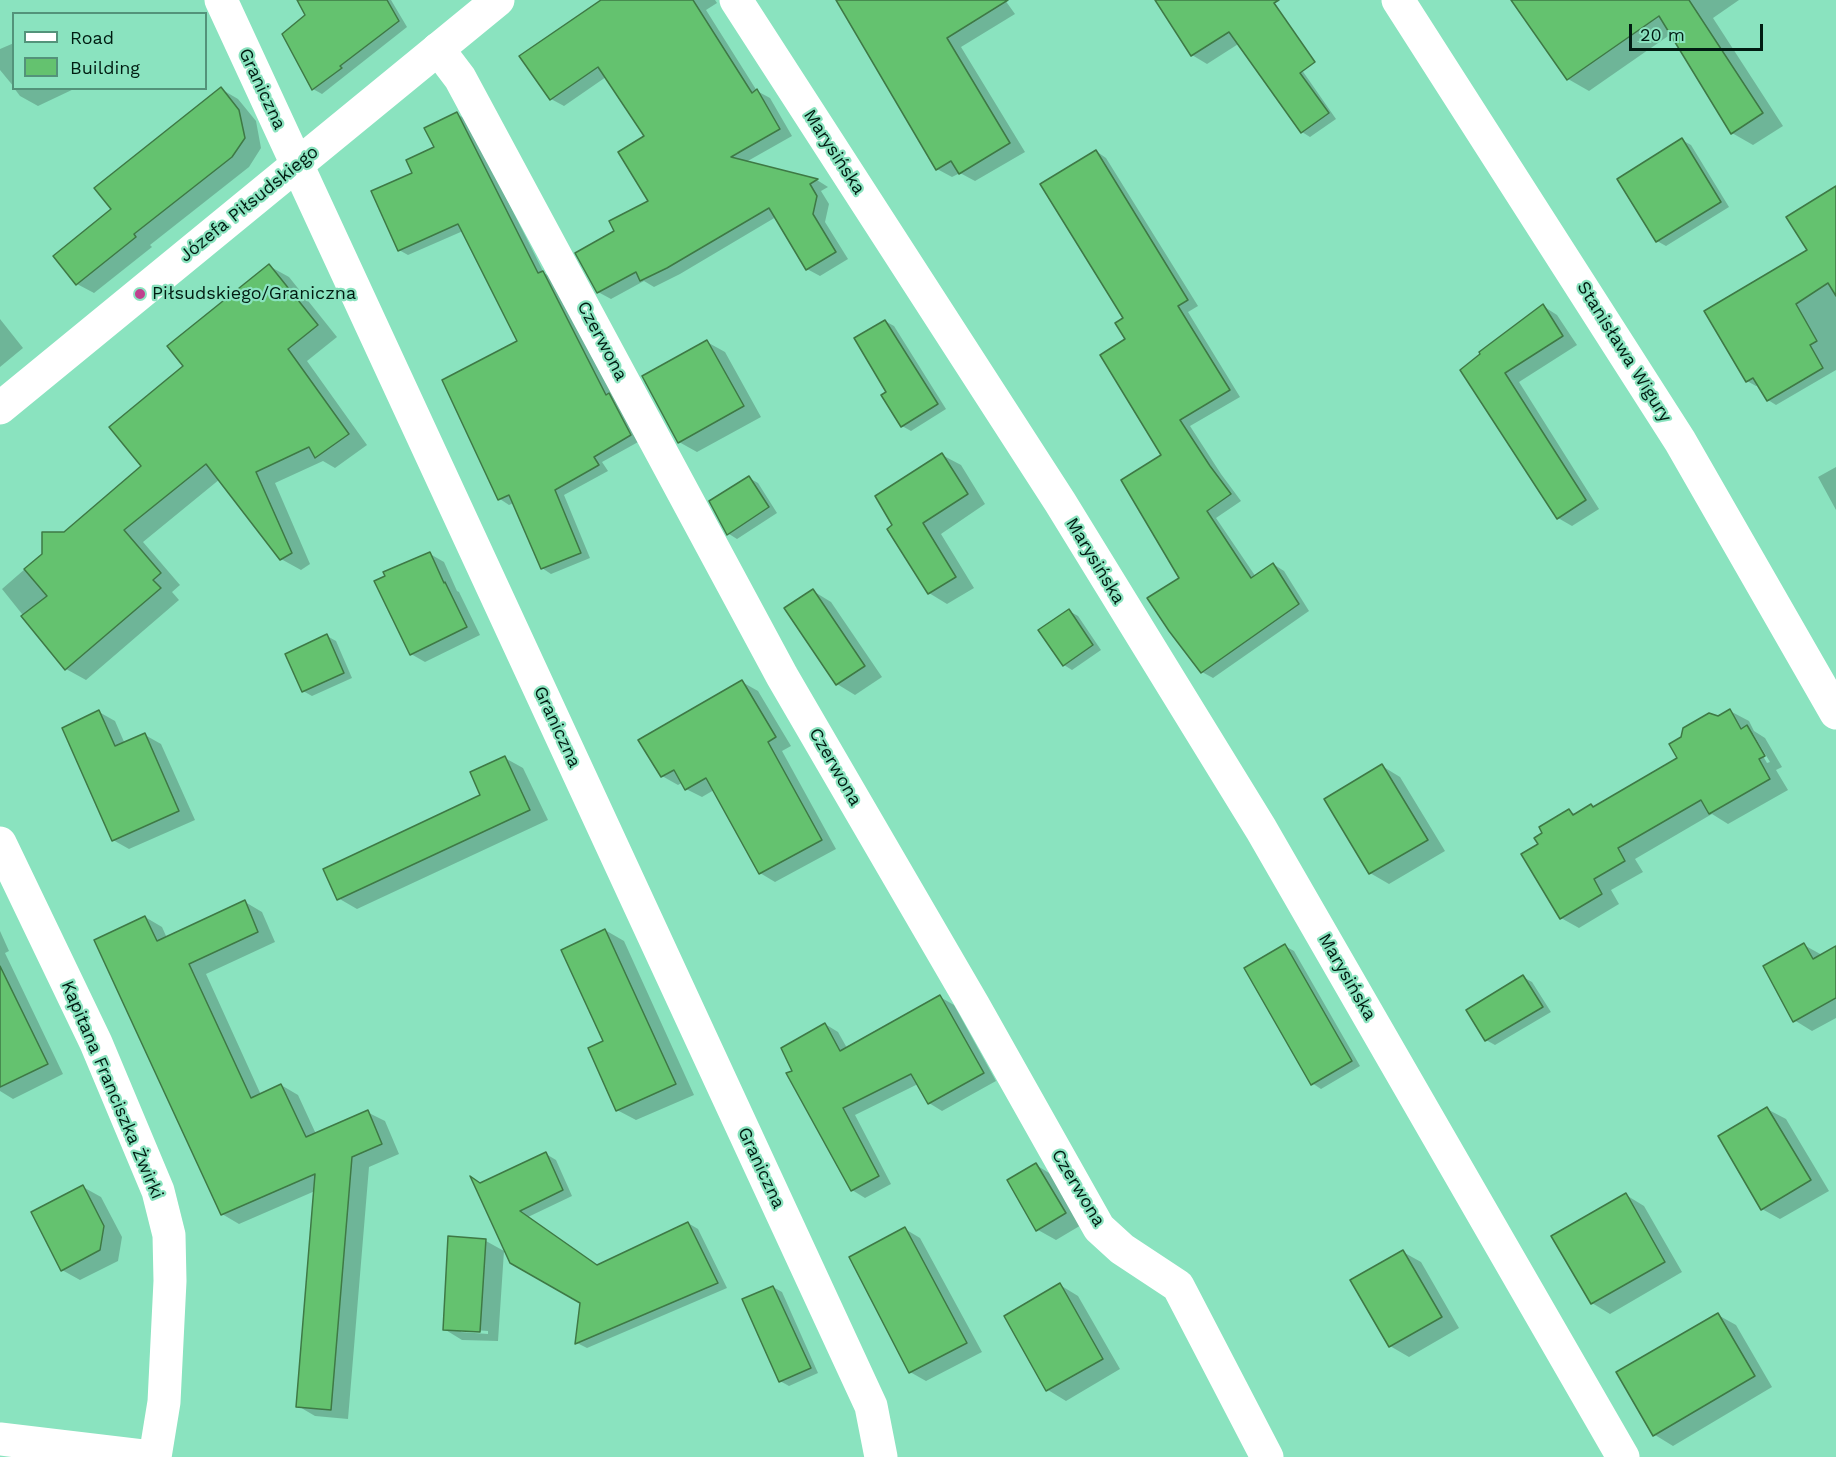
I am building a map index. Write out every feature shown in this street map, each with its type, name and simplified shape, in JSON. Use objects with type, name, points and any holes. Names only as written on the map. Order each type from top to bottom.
[{"type":"street","name":"Graniczna","points":[[221,0],[871,1406],[880,1457]]},
{"type":"street","name":"Józefa Piłsudskiego","points":[[0,408],[498,0]]},
{"type":"street","name":"Marysińska","points":[[736,0],[1060,502],[1261,829],[1623,1457]]},
{"type":"street","name":"Stanisława Wigury","points":[[1398,0],[1680,441],[1836,713]]},
{"type":"street","name":"Czerwona","points":[[438,49],[460,78],[782,676],[1100,1228],[1122,1249],[1178,1286],[1267,1457]]},
{"type":"street","name":"Kapitana Franciszka Żwirki","points":[[0,843],[96,1043],[158,1191],[170,1235],[164,1402],[153,1457]]},
{"type":"street","points":[[0,1439],[153,1457]]},
{"type":"building","points":[[297,0],[387,0],[399,21],[312,90],[282,34],[305,15]]},
{"type":"building","points":[[601,0],[693,0],[752,93],[757,89],[780,129],[731,157],[818,179],[810,184],[817,196],[813,214],[836,252],[806,270],[769,208],[667,268],[640,281],[636,272],[597,293],[575,253],[614,231],[609,221],[648,201],[618,152],[644,136],[598,67],[550,100],[519,56]]},
{"type":"building","points":[[836,0],[1008,0],[947,38],[1010,143],[959,174],[951,161],[936,170]]},
{"type":"building","points":[[1155,0],[1279,0],[1274,3],[1315,62],[1300,73],[1329,113],[1301,133],[1229,32],[1191,56]]},
{"type":"building","points":[[1511,0],[1689,0],[1763,113],[1731,134],[1659,16],[1567,80]]},
{"type":"building","points":[[221,87],[239,110],[245,138],[232,157],[134,234],[136,237],[76,285],[53,256],[111,209],[94,188]]},
{"type":"building","points":[[457,112],[538,273],[543,271],[606,395],[609,393],[631,435],[594,457],[599,465],[555,490],[581,553],[541,569],[509,495],[498,500],[442,380],[517,341],[458,224],[398,251],[371,191],[412,173],[406,160],[434,147],[424,128]]},
{"type":"building","points":[[1682,138],[1721,202],[1656,242],[1617,179]]},
{"type":"building","points":[[1096,150],[1188,300],[1178,306],[1230,390],[1180,420],[1231,494],[1207,511],[1251,578],[1273,563],[1299,604],[1201,673],[1147,598],[1179,578],[1121,480],[1161,455],[1100,355],[1125,339],[1115,323],[1123,318],[1040,184]]},
{"type":"building","points":[[1836,186],[1836,296],[1828,283],[1796,304],[1817,341],[1810,345],[1823,368],[1767,401],[1753,378],[1746,382],[1704,311],[1807,250],[1786,217]]},
{"type":"building","points":[[269,264],[318,325],[288,349],[349,434],[315,458],[309,447],[256,472],[292,553],[280,560],[206,464],[124,530],[161,573],[153,580],[161,588],[65,670],[21,616],[47,596],[24,569],[42,554],[42,532],[64,532],[141,466],[109,427],[183,366],[167,346]]},
{"type":"building","points":[[1543,304],[1563,336],[1505,373],[1586,500],[1557,519],[1460,370],[1480,354],[1479,352]]},
{"type":"building","points":[[885,320],[938,404],[901,427],[881,395],[886,392],[854,338]]},
{"type":"building","points":[[707,340],[744,406],[678,443],[642,376]]},
{"type":"building","points":[[942,453],[968,494],[923,523],[956,577],[928,594],[887,529],[892,525],[875,496]]},
{"type":"building","points":[[749,476],[769,507],[727,535],[709,501]]},
{"type":"building","points":[[430,552],[467,627],[410,655],[374,581],[385,576],[383,572]]},
{"type":"building","points":[[813,589],[865,666],[836,685],[784,608]]},
{"type":"building","points":[[1069,609],[1093,645],[1063,666],[1038,630]]},
{"type":"building","points":[[327,634],[344,673],[302,692],[285,654]]},
{"type":"building","points":[[742,680],[776,737],[768,742],[822,840],[759,874],[706,778],[685,790],[674,770],[661,777],[638,740]]},
{"type":"building","points":[[1730,709],[1741,729],[1747,725],[1765,756],[1759,759],[1770,779],[1709,814],[1701,800],[1618,848],[1625,861],[1594,879],[1602,894],[1560,919],[1521,854],[1538,844],[1534,838],[1542,833],[1539,827],[1569,809],[1573,815],[1591,804],[1593,807],[1677,758],[1669,744],[1681,737],[1683,728],[1709,713],[1718,716]]},
{"type":"building","points":[[99,710],[115,746],[145,733],[179,811],[112,841],[62,728]]},
{"type":"building","points":[[505,756],[530,810],[337,900],[323,869],[480,795],[470,772]]},
{"type":"building","points":[[1382,764],[1428,840],[1369,874],[1324,799]]},
{"type":"building","points":[[245,900],[258,932],[189,964],[251,1098],[281,1084],[306,1137],[368,1110],[382,1144],[352,1157],[331,1410],[296,1407],[315,1174],[221,1215],[94,940],[145,916],[157,941]]},
{"type":"building","points":[[605,929],[676,1084],[616,1111],[588,1048],[603,1041],[561,950]]},
{"type":"building","points":[[1804,943],[1813,959],[1836,946],[1836,998],[1793,1022],[1763,966]]},
{"type":"building","points":[[1285,944],[1352,1061],[1311,1085],[1244,968]]},
{"type":"building","points":[[0,966],[48,1064],[0,1087]]},
{"type":"building","points":[[1523,975],[1543,1007],[1485,1041],[1466,1010]]},
{"type":"building","points":[[940,995],[984,1073],[928,1104],[911,1074],[843,1108],[879,1176],[851,1191],[786,1073],[792,1071],[781,1048],[825,1023],[840,1051]]},
{"type":"building","points":[[1767,1107],[1811,1180],[1761,1210],[1718,1136]]},
{"type":"building","points":[[546,1152],[563,1190],[520,1211],[597,1265],[688,1222],[718,1283],[575,1344],[580,1303],[510,1263],[470,1176],[480,1183]]},
{"type":"building","points":[[1036,1163],[1066,1213],[1036,1231],[1007,1180]]},
{"type":"building","points":[[83,1185],[104,1226],[100,1250],[61,1271],[31,1212]]},
{"type":"building","points":[[1626,1193],[1665,1262],[1591,1304],[1551,1236]]},
{"type":"building","points":[[905,1227],[967,1343],[909,1373],[849,1257]]},
{"type":"building","points":[[448,1236],[486,1239],[480,1332],[443,1330]]},
{"type":"building","points":[[1403,1250],[1442,1317],[1389,1347],[1350,1280]]},
{"type":"building","points":[[1060,1283],[1103,1359],[1046,1391],[1004,1316]]},
{"type":"building","points":[[773,1286],[811,1368],[779,1382],[742,1299]]},
{"type":"building","points":[[1718,1313],[1755,1376],[1653,1436],[1616,1372]]},
{"type":"place","name":"Piłsudskiego/Graniczna","points":[[140,294]]}]
